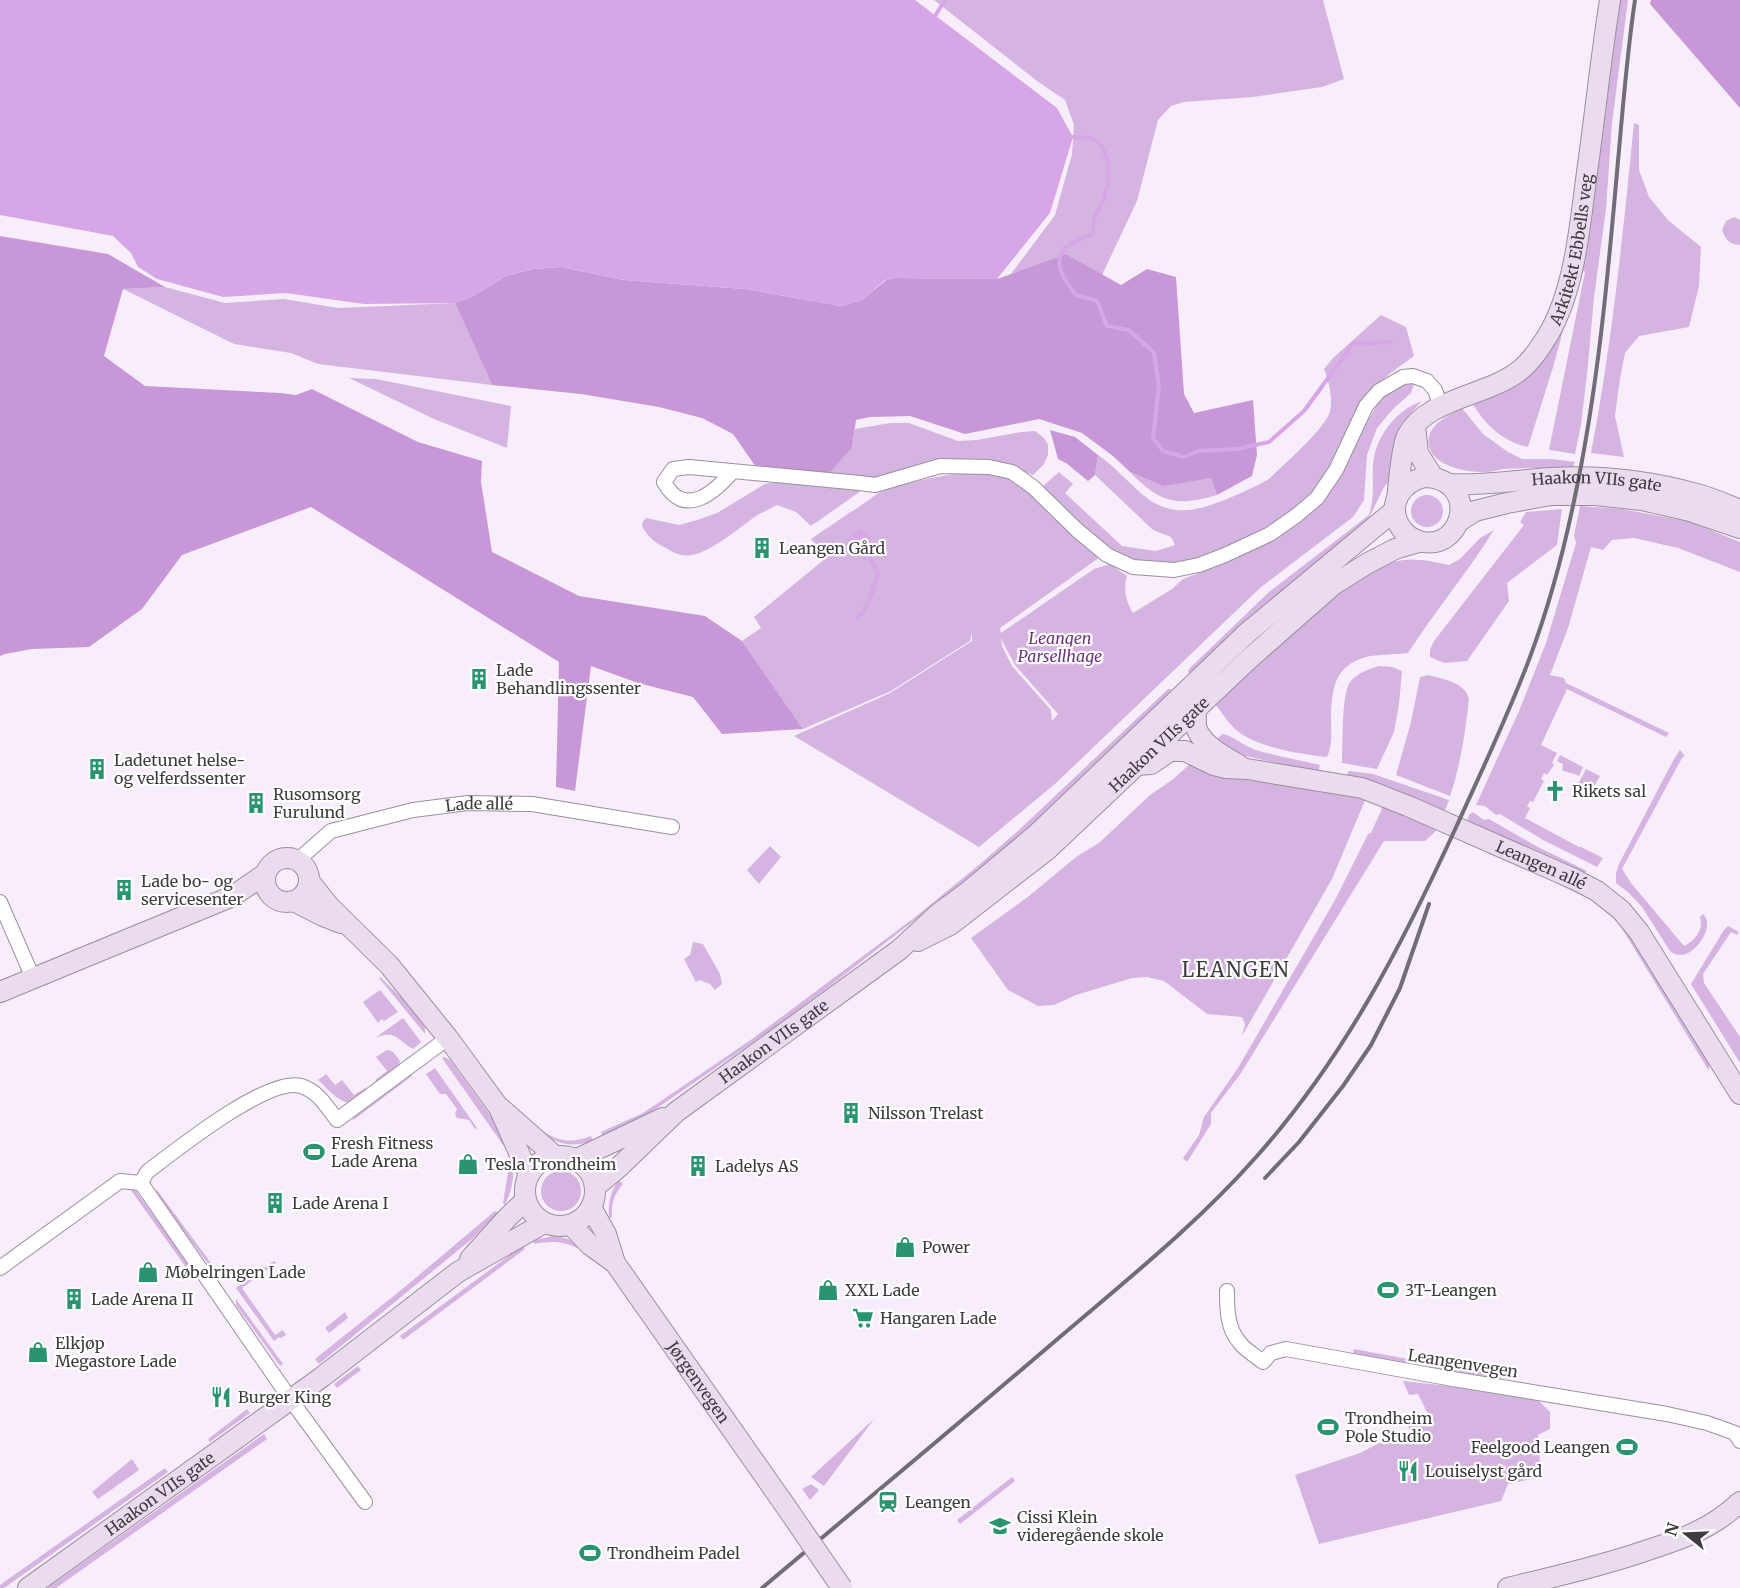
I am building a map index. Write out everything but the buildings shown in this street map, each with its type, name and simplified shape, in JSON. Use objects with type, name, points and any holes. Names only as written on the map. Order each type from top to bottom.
[{"type":"main road","name":"Arkitekt Ebbells veg","points":[[1415,425],[1420,419],[1441,407],[1520,371],[1549,333],[1572,272],[1580,229],[1610,0]]},
{"type":"main road","points":[[1415,425],[1418,453],[1457,496],[1460,504],[1461,513],[1454,530],[1447,537],[1429,543],[1419,542],[1409,537],[1397,521],[1396,505],[1404,446],[1407,436],[1415,425]]},
{"type":"main road","points":[[1396,505],[1401,491],[1407,484],[1424,477],[1441,481]]},
{"type":"main road","name":"Haakon VIIs gate","points":[[1441,481],[1467,485],[1552,477],[1599,477],[1662,486],[1697,494],[1740,510]]},
{"type":"main road","name":"Haakon VIIs gate","points":[[1458,522],[1475,511],[1508,503],[1551,495],[1595,495],[1642,500],[1690,511],[1740,528]]},
{"type":"main road","name":"Haakon VIIs gate","points":[[595,1187],[676,1112],[899,950],[939,913],[1037,834],[1247,633],[1396,505]]},
{"type":"main road","name":"Haakon VIIs gate","points":[[899,950],[950,925],[1047,850],[1249,659],[1333,585],[1377,558],[1395,549],[1419,542]]},
{"type":"main road","name":"Leangen allé","points":[[1196,710],[1197,729],[1201,736],[1220,754],[1247,769]]},
{"type":"main road","name":"Leangen allé","points":[[1137,765],[1151,764],[1163,754],[1185,751],[1214,765],[1226,768],[1247,769],[1362,788],[1408,806],[1597,891],[1621,910],[1639,932],[1740,1094]]},
{"type":"main road","points":[[310,882],[304,895],[294,901],[279,901],[273,897],[266,883],[268,868],[278,859],[285,857],[298,860],[307,869],[310,882],[329,906],[389,965],[448,1038],[497,1105],[529,1175]]},
{"type":"main road","points":[[0,992],[266,883]]},
{"type":"main road","points":[[294,901],[322,916],[351,927]]},
{"type":"main road","points":[[497,1105],[565,1158],[584,1166],[591,1176],[595,1187],[595,1197],[586,1215],[571,1225],[553,1226],[536,1217],[530,1209],[526,1200],[526,1183],[529,1175],[540,1163],[565,1158]]},
{"type":"main road","name":"Haakon VIIs gate","points":[[565,1158],[676,1112]]},
{"type":"main road","name":"Haakon VIIs gate","points":[[458,1272],[526,1200]]},
{"type":"main road","name":"Jørgenvegen","points":[[591,1207],[606,1234],[615,1263],[842,1588]]},
{"type":"main road","name":"Haakon VIIs gate","points":[[28,1588],[291,1400],[458,1272],[544,1222]]},
{"type":"main road","name":"Jørgenvegen","points":[[571,1225],[590,1245],[615,1263]]},
{"type":"main road","points":[[1508,1588],[1611,1562],[1683,1538],[1720,1520],[1740,1502]]},
{"type":"street","points":[[733,471],[875,485],[940,466],[989,467],[1012,472],[1033,487],[1077,530],[1107,555],[1134,567],[1174,570],[1199,565],[1270,534],[1317,498],[1336,470],[1366,406],[1379,391],[1403,377],[1413,376],[1427,381],[1435,390],[1441,407]]},
{"type":"street","name":"Lade allé","points":[[298,860],[332,831],[413,810],[468,803],[532,804],[672,827]]},
{"type":"street","points":[[0,902],[33,978]]},
{"type":"street","points":[[141,1183],[147,1172],[223,1117],[268,1092],[286,1086],[299,1086],[312,1091],[338,1120],[448,1038]]},
{"type":"street","points":[[0,1268],[120,1181],[141,1183],[291,1400],[365,1502]]},
{"type":"street","name":"Leangenvegen","points":[[1227,1292],[1227,1315],[1230,1326],[1240,1344],[1263,1362],[1270,1353],[1286,1349],[1667,1414],[1707,1423],[1735,1433],[1740,1441]]},
{"type":"green space","points":[[934,0],[1323,0],[1344,79],[1322,87],[1253,97],[1184,102],[1171,106],[1158,120],[1137,201],[1102,275],[1066,254],[1011,274],[1055,215],[1072,154],[1074,125],[1065,100],[1037,81]]},
{"type":"green space","points":[[1616,0],[1628,0],[1612,123],[1606,209],[1594,297],[1581,425],[1575,454],[1549,450],[1585,272],[1581,270]]},
{"type":"green space","points":[[1634,123],[1639,125],[1639,170],[1649,197],[1668,220],[1701,247],[1699,286],[1689,327],[1639,336],[1625,353],[1615,416],[1624,457],[1591,453],[1611,330]]},
{"type":"green space","points":[[1734,217],[1740,220],[1740,245],[1728,241],[1722,230],[1726,221]]},
{"type":"green space","points":[[165,287],[225,303],[284,299],[338,308],[455,303],[492,385],[318,364],[291,353],[234,344],[123,289]]},
{"type":"green space","points":[[1571,301],[1528,447],[1519,445],[1496,432],[1473,404],[1492,396]]},
{"type":"green space","points":[[1381,315],[1406,327],[1414,356],[1382,380],[1366,398],[1330,471],[1309,496],[1284,517],[1241,541],[1189,563],[1165,564],[1140,561],[1120,553],[1095,537],[1042,487],[1059,472],[1073,484],[1065,493],[1122,546],[1156,551],[1175,545],[1171,537],[1153,530],[1095,475],[1098,455],[1147,498],[1167,508],[1197,509],[1253,487],[1269,479],[1321,427],[1331,406],[1330,390],[1324,369]]},
{"type":"green space","points":[[349,378],[376,379],[511,406],[507,448],[434,419]]},
{"type":"green space","name":"Leangen Parsellhage","points":[[1409,382],[1414,384],[1411,393],[1377,428],[1367,455],[1364,500],[1353,517],[1260,588],[1056,783],[979,847],[794,736],[890,693],[972,641],[972,633],[970,641],[891,691],[803,729],[742,641],[761,628],[754,617],[826,558],[811,539],[880,492],[931,478],[966,472],[999,475],[1020,484],[1100,557],[1000,628],[1001,633],[1094,569],[1110,564],[1127,576],[1126,595],[1133,613],[1172,589],[1183,579],[1218,566],[1248,551],[1314,509],[1339,478],[1378,403],[1384,395]],"holes":[[[1001,639],[1015,665],[1058,714],[1052,721],[1051,710],[1012,666]]]},
{"type":"green space","points":[[1422,401],[1402,423],[1388,482],[1367,522],[1305,571],[1189,674],[1190,668],[1269,592],[1369,515],[1373,496],[1373,465],[1378,444],[1388,426],[1396,418]]},
{"type":"green space","points":[[1462,408],[1483,434],[1508,452],[1522,459],[1575,462],[1573,467],[1503,469],[1485,472],[1469,471],[1444,463],[1432,453],[1429,446],[1430,432],[1438,422]]},
{"type":"green space","points":[[890,423],[909,423],[958,441],[1035,431],[1044,438],[1048,445],[1048,455],[1044,464],[1033,475],[1007,465],[879,478],[827,476],[852,448],[855,429]]},
{"type":"green space","points":[[1130,472],[1161,485],[1211,478],[1217,495],[1190,501],[1169,500],[1150,490]]},
{"type":"green space","points":[[777,482],[868,486],[811,526],[796,512],[777,505],[756,516],[717,544],[692,555],[678,554],[658,544],[642,526],[646,518],[679,525],[697,520],[717,513],[765,484]]},
{"type":"green space","points":[[1427,495],[1439,499],[1443,511],[1439,523],[1427,527],[1415,523],[1411,511],[1415,499]]},
{"type":"green space","points":[[1580,506],[1622,509],[1691,522],[1740,542],[1740,572],[1678,548],[1634,538],[1612,540],[1603,550],[1591,547],[1568,628],[1550,675],[1564,678],[1566,683],[1669,733],[1666,737],[1567,689],[1541,745],[1557,753],[1552,763],[1554,765],[1547,775],[1544,773],[1541,779],[1544,781],[1533,802],[1530,801],[1527,806],[1530,808],[1525,818],[1603,858],[1597,867],[1543,840],[1500,814],[1496,815],[1485,806],[1476,805],[1519,711],[1546,643],[1576,543],[1574,536]]},
{"type":"green space","points":[[1562,509],[1557,545],[1507,583],[1509,601],[1467,661],[1444,663],[1430,657],[1434,641],[1524,525],[1520,522],[1526,512]]},
{"type":"green space","points":[[1494,530],[1408,653],[1366,657],[1348,666],[1342,672],[1334,687],[1331,742],[1327,757],[1290,751],[1252,740],[1233,727],[1215,704],[1314,613],[1362,576],[1403,560],[1420,560],[1449,565],[1460,559],[1480,538]]},
{"type":"green space","points":[[1379,666],[1402,671],[1394,732],[1377,769],[1342,763],[1347,689],[1356,676]]},
{"type":"green space","points":[[1428,675],[1458,685],[1467,693],[1469,699],[1460,760],[1450,796],[1396,775],[1411,722],[1420,677]]},
{"type":"green space","points":[[1168,689],[1171,689],[1172,693],[1045,815],[982,868],[771,1030],[645,1116],[603,1136],[601,1132],[643,1113],[752,1039],[914,918],[1019,830]]},
{"type":"green space","points":[[1222,734],[1256,750],[1320,765],[1318,772],[1236,754],[1216,740]]},
{"type":"green space","points":[[1680,750],[1685,756],[1622,869],[1684,946],[1698,934],[1701,926],[1700,917],[1703,914],[1707,920],[1704,935],[1693,950],[1677,955],[1670,951],[1642,907],[1616,883],[1616,873]]},
{"type":"green space","points":[[1560,755],[1583,767],[1579,776],[1562,770],[1563,764],[1557,761]]},
{"type":"green space","points":[[1190,764],[1225,777],[1366,798],[1332,879],[1242,1036],[1245,1024],[1242,1017],[1207,1014],[1164,981],[1147,977],[1132,978],[1076,995],[1054,1005],[1038,1006],[1008,990],[971,938],[1029,896],[1076,857],[1099,843],[1150,795]]},
{"type":"green space","points":[[1586,769],[1600,776],[1589,795],[1585,797],[1574,792]]},
{"type":"green space","points":[[1349,771],[1373,774],[1449,800],[1444,813],[1350,777],[1347,774]]},
{"type":"green space","points":[[1382,805],[1439,825],[1425,841],[1384,841],[1241,1073],[1211,1113],[1211,1124],[1187,1162],[1183,1158],[1199,1135],[1204,1117],[1238,1068],[1335,900],[1368,834],[1371,833]]},
{"type":"green space","points":[[1473,812],[1484,820],[1489,819],[1587,871],[1581,875],[1466,824],[1469,815]]},
{"type":"green space","points":[[770,846],[781,857],[759,884],[747,870]]},
{"type":"green space","points":[[1556,878],[1575,887],[1609,911],[1626,930],[1709,1064],[1709,1071],[1618,922],[1588,898],[1555,883]]},
{"type":"green space","points":[[1728,926],[1739,932],[1737,935],[1731,932],[1703,974],[1704,983],[1740,1037],[1740,1063],[1691,984]]},
{"type":"green space","points":[[693,942],[703,944],[720,974],[722,984],[715,990],[710,984],[699,980],[696,982],[684,959],[690,955]]},
{"type":"green space","points":[[379,978],[404,1000],[425,1027],[425,1034]]},
{"type":"green space","points":[[380,990],[398,1012],[378,1023],[363,1002]]},
{"type":"green space","points":[[403,1018],[421,1042],[413,1049],[392,1035],[375,1038]]},
{"type":"green space","points":[[389,1050],[400,1061],[399,1066],[378,1084],[375,1080],[387,1071],[376,1057]]},
{"type":"green space","points":[[442,1058],[450,1060],[493,1119],[507,1147],[503,1145]]},
{"type":"green space","points":[[435,1068],[477,1128],[475,1129],[469,1120],[457,1118],[455,1114],[457,1109],[446,1094],[440,1094],[426,1074]]},
{"type":"green space","points":[[326,1074],[335,1085],[342,1080],[354,1095],[365,1088],[367,1091],[350,1102],[342,1101],[318,1080]]},
{"type":"green space","points":[[411,1074],[412,1076],[352,1121],[356,1113]]},
{"type":"green space","points":[[544,1132],[567,1140],[578,1140],[591,1136],[593,1141],[580,1144],[561,1143]]},
{"type":"green space","points":[[512,1156],[513,1181],[505,1205],[503,1203],[508,1160]]},
{"type":"green space","points":[[561,1171],[569,1172],[575,1177],[580,1183],[580,1199],[575,1205],[569,1210],[561,1211],[553,1210],[547,1205],[542,1199],[541,1191],[542,1183],[547,1177],[553,1172]]},
{"type":"green space","points":[[619,1180],[623,1184],[615,1195],[612,1217],[609,1218],[610,1198]]},
{"type":"green space","points":[[130,1189],[136,1191],[195,1273],[195,1280]]},
{"type":"green space","points":[[157,1190],[211,1263],[209,1265],[154,1192]]},
{"type":"green space","points":[[495,1211],[498,1213],[472,1239],[319,1364],[315,1359]]},
{"type":"green space","points":[[555,1236],[581,1245],[577,1248],[556,1242],[535,1244],[532,1240]]},
{"type":"green space","points":[[522,1246],[525,1249],[403,1340],[400,1336]]},
{"type":"green space","points":[[274,1261],[276,1263],[242,1288],[275,1335],[283,1330],[286,1335],[274,1341],[236,1288]]},
{"type":"green space","points":[[236,1299],[283,1364],[280,1366],[236,1305]]},
{"type":"green space","points":[[345,1312],[348,1318],[329,1333],[325,1328]]},
{"type":"green space","points":[[1354,1349],[1408,1359],[1407,1365],[1352,1356]]},
{"type":"green space","points":[[1430,1359],[1502,1370],[1501,1381],[1429,1368]]},
{"type":"green space","points":[[358,1366],[361,1370],[337,1388],[334,1384]]},
{"type":"green space","points":[[1403,1381],[1521,1394],[1540,1402],[1550,1412],[1550,1429],[1538,1435],[1541,1477],[1508,1484],[1501,1501],[1319,1544],[1295,1475],[1360,1453],[1385,1440],[1390,1443],[1411,1432],[1408,1427],[1428,1414],[1418,1394],[1409,1395]]},
{"type":"green space","points":[[247,1409],[250,1413],[210,1442],[208,1439]]},
{"type":"green space","points":[[874,1419],[824,1486],[811,1477]]},
{"type":"green space","points":[[264,1434],[267,1439],[56,1588],[47,1588]]},
{"type":"green space","points":[[132,1459],[139,1470],[98,1499],[92,1492]]},
{"type":"green space","points":[[165,1468],[168,1472],[4,1588],[0,1588],[0,1585]]},
{"type":"green space","points":[[1012,1477],[1015,1481],[960,1524],[957,1520]]},
{"type":"green space","points":[[811,1484],[819,1490],[810,1500],[802,1489]]},
{"type":"shaded area","points":[[0,0],[915,0],[1057,108],[1073,137],[1050,213],[997,279],[895,278],[885,280],[862,300],[841,306],[745,289],[624,280],[561,267],[533,269],[506,276],[473,296],[455,303],[364,304],[286,293],[223,297],[157,279],[138,267],[131,253],[113,236],[0,215]]},
{"type":"shaded area","points":[[1651,0],[1740,0],[1740,108],[1650,4]]},
{"type":"shaded area","points":[[0,236],[108,254],[165,287],[123,289],[104,356],[145,386],[296,395],[312,389],[418,442],[482,461],[481,482],[492,552],[579,596],[705,616],[742,641],[803,729],[722,734],[693,697],[638,683],[591,666],[575,791],[556,787],[559,662],[311,507],[182,555],[142,609],[89,647],[32,649],[0,656]]},
{"type":"shaded area","points":[[1066,254],[1121,285],[1147,269],[1176,277],[1184,394],[1194,413],[1253,400],[1257,455],[1252,476],[1217,495],[1211,478],[1163,486],[1130,472],[1082,433],[1039,419],[965,434],[910,416],[870,417],[856,420],[852,448],[827,476],[758,470],[733,434],[702,418],[659,407],[581,394],[492,385],[455,303],[473,296],[506,276],[533,269],[561,267],[624,280],[745,289],[841,306],[862,300],[886,280],[895,278],[997,279]]},
{"type":"shaded area","points":[[1050,430],[1075,437],[1098,455],[1095,475],[1088,481],[1058,459]]},
{"type":"shaded area","points":[[860,528],[878,548],[865,561],[847,541]]},
{"type":"waterway","points":[[935,16],[945,0]]},
{"type":"waterway","points":[[1073,137],[1091,138],[1101,145],[1108,161],[1108,184],[1103,202],[1094,217],[1093,234],[1073,242],[1063,251],[1059,263],[1061,271],[1076,295],[1097,301],[1107,326],[1129,330],[1154,353],[1159,386],[1153,438],[1163,451],[1184,457],[1199,451],[1237,449],[1269,442],[1304,411],[1353,344],[1391,342]]},
{"type":"waterway","points":[[858,618],[873,591],[878,573],[869,557]]},
{"type":"railway","points":[[762,1588],[1137,1272],[1211,1204],[1257,1156],[1289,1118],[1345,1039],[1370,997],[1416,912],[1513,699],[1537,638],[1560,560],[1570,521],[1596,374],[1635,0]]},
{"type":"railway","points":[[1265,1178],[1299,1142],[1343,1086],[1371,1045],[1400,988],[1429,904]]},
{"type":"place","name":"Leangen Gård","points":[[762,548]]},
{"type":"place","name":"Lade Behandlingssenter","points":[[479,679]]},
{"type":"place","name":"Ladetunet helse- og velferdssenter","points":[[97,769]]},
{"type":"place","name":"Rikets sal","points":[[1555,791]]},
{"type":"place","name":"Rusomsorg Furulund","points":[[256,803]]},
{"type":"place","name":"Lade bo- og servicesenter","points":[[124,890]]},
{"type":"place","name":"Nilsson Trelast","points":[[851,1113]]},
{"type":"place","name":"Fresh Fitness Lade Arena","points":[[314,1152]]},
{"type":"place","name":"Tesla Trondheim","points":[[468,1164]]},
{"type":"place","name":"Ladelys AS","points":[[698,1166]]},
{"type":"place","name":"Lade Arena I","points":[[275,1203]]},
{"type":"place","name":"Power","points":[[905,1247]]},
{"type":"place","name":"Møbelringen Lade","points":[[148,1272]]},
{"type":"place","name":"XXL Lade","points":[[828,1290]]},
{"type":"place","name":"3T-Leangen","points":[[1388,1290]]},
{"type":"place","name":"Lade Arena II","points":[[74,1299]]},
{"type":"place","name":"Hangaren Lade","points":[[863,1318]]},
{"type":"place","name":"Elkjøp Megastore Lade","points":[[38,1352]]},
{"type":"place","name":"Burger King","points":[[221,1397]]},
{"type":"place","name":"Trondheim Pole Studio","points":[[1328,1427]]},
{"type":"place","name":"Feelgood Leangen","points":[[1627,1447]]},
{"type":"place","name":"Louiselyst gård","points":[[1408,1471]]},
{"type":"place","name":"Leangen","points":[[888,1502]]},
{"type":"place","name":"Cissi Klein videregående skole","points":[[1000,1526]]},
{"type":"place","name":"Trondheim Padel","points":[[590,1553]]},
{"type":"district","name":"LEANGEN","points":[[1236,970]]}]
